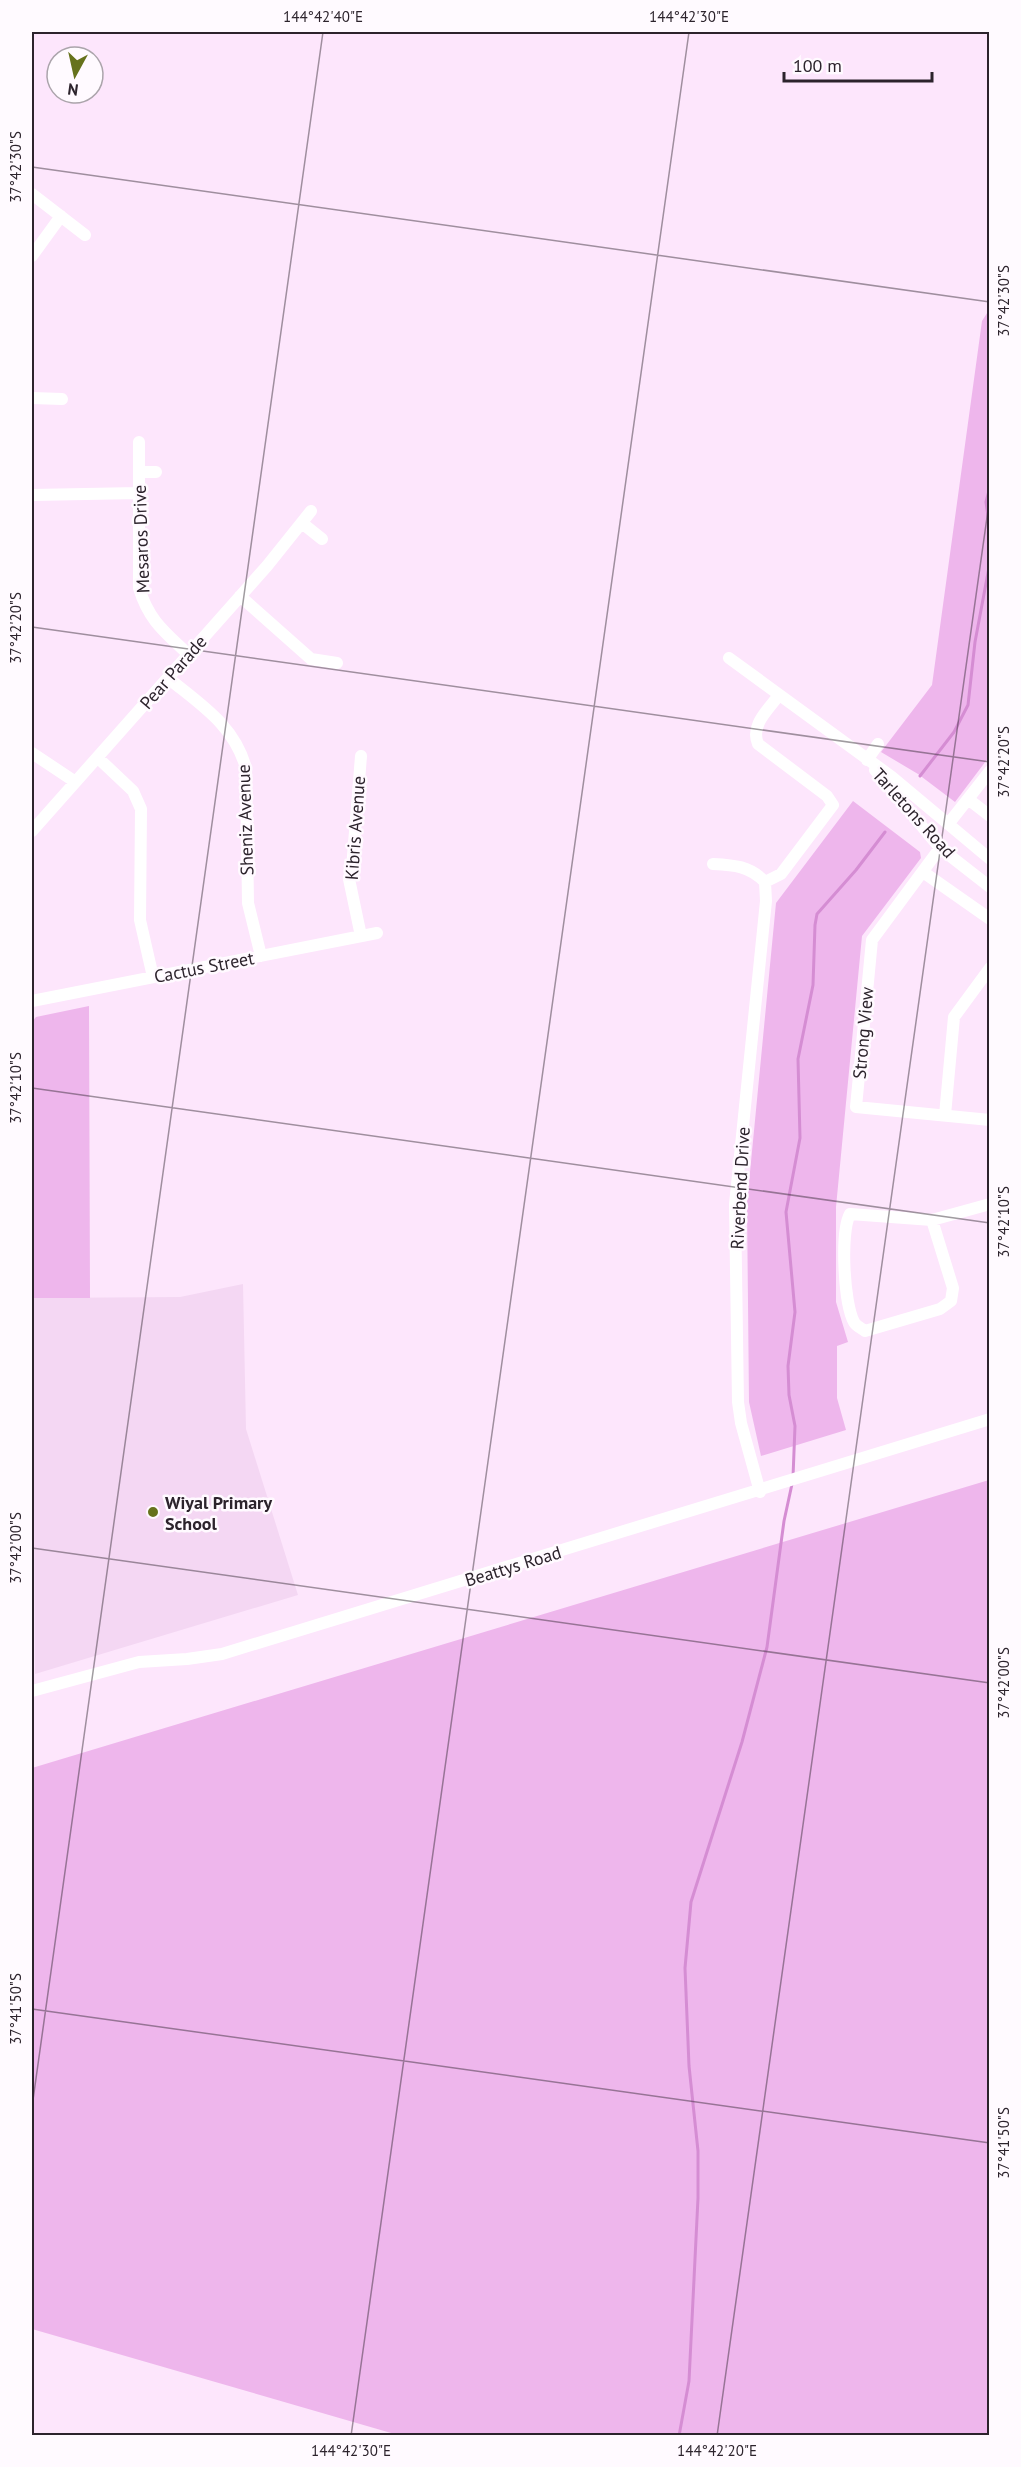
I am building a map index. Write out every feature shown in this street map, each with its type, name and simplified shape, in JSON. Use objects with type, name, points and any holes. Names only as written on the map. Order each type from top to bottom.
[{"type":"street","points":[[32,194],[85,235]]},
{"type":"street","points":[[32,256],[61,216]]},
{"type":"street","points":[[32,398],[62,399]]},
{"type":"street","name":"Mesaros Drive","points":[[138,442],[139,588],[145,608],[153,622],[189,654]]},
{"type":"street","points":[[139,472],[156,472]]},
{"type":"street","points":[[32,495],[139,493]]},
{"type":"street","name":"Pear Parade","points":[[32,831],[240,596],[311,511]]},
{"type":"street","points":[[302,523],[322,539]]},
{"type":"street","points":[[240,596],[311,659],[337,663]]},
{"type":"street","name":"Tarletons Road","points":[[729,658],[892,777],[990,859]]},
{"type":"street","name":"Sheniz Avenue","points":[[168,678],[229,729],[242,753],[246,768],[248,903],[261,956]]},
{"type":"street","points":[[713,864],[734,865],[754,871],[765,882],[781,874],[833,805],[827,796],[758,744],[755,736],[756,728],[779,695]]},
{"type":"street","points":[[867,760],[878,744]]},
{"type":"street","points":[[32,753],[74,781]]},
{"type":"street","name":"Kibris Avenue","points":[[361,756],[352,869],[349,879],[361,936]]},
{"type":"street","points":[[98,758],[134,791],[141,808],[140,920],[153,977]]},
{"type":"street","name":"Tarletons Road","points":[[867,760],[940,848],[990,887]]},
{"type":"street","points":[[949,823],[990,771]]},
{"type":"street","points":[[968,799],[990,816]]},
{"type":"street","name":"Strong View","points":[[940,848],[872,940],[856,1107],[990,1120]]},
{"type":"street","points":[[923,872],[990,919]]},
{"type":"street","name":"Riverbend Drive","points":[[760,1492],[741,1423],[738,1402],[735,1204],[766,901],[765,882]]},
{"type":"street","name":"Cactus Street","points":[[32,1001],[377,933]]},
{"type":"street","points":[[945,1115],[954,1017],[990,968]]},
{"type":"street","points":[[932,1220],[953,1288],[951,1301],[940,1309],[865,1331],[855,1324],[846,1297],[846,1229],[850,1214],[932,1220],[990,1204]]},
{"type":"street","name":"Beattys Road","points":[[32,1691],[139,1662],[222,1654],[760,1492],[990,1419]]},
{"type":"shaded area","points":[[989,310],[989,757],[955,802],[918,774],[881,752],[932,685],[982,321]]},
{"type":"shaded area","points":[[853,801],[920,852],[921,858],[862,936],[836,1207],[836,1302],[848,1342],[837,1346],[837,1398],[846,1430],[761,1456],[749,1402],[747,1203],[776,903]]},
{"type":"shaded area","points":[[89,1006],[90,1298],[33,1298],[32,1022],[36,1017]]},
{"type":"shaded area","name":"Wiyal Primary School","points":[[243,1284],[246,1429],[298,1595],[35,1674],[33,1298],[180,1297]]},
{"type":"shaded area","points":[[989,1480],[989,2435],[398,2435],[32,2329],[32,1768]]},
{"type":"waterway","points":[[990,487],[986,502],[990,530]]},
{"type":"waterway","points":[[920,776],[954,732],[968,705],[975,642],[990,562]]},
{"type":"waterway","points":[[793,1477],[795,1426],[789,1395],[788,1366],[795,1312],[786,1212],[800,1138],[798,1059],[813,985],[815,925],[817,914],[856,870],[885,832]]},
{"type":"waterway","points":[[679,2436],[689,2381],[698,2198],[698,2151],[689,2066],[685,1968],[691,1902],[742,1742],[767,1647],[784,1521],[792,1484]]},
{"type":"place","name":"Wiyal Primary School","points":[[153,1512]]}]
